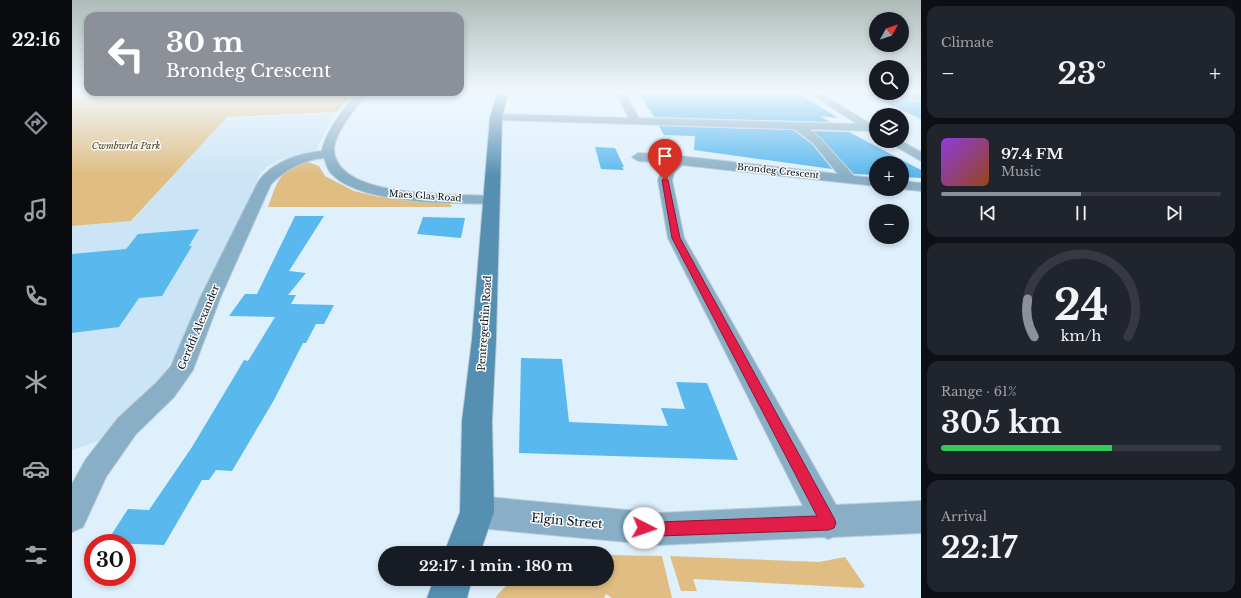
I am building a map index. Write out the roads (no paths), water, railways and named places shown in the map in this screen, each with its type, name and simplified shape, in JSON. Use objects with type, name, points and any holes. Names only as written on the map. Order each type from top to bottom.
[{"type":"street","points":[[328,154],[329,143],[342,120]]},
{"type":"street","name":"Pentregethin Road","points":[[465,546],[477,512],[477,421],[484,339],[496,120]]},
{"type":"street","points":[[631,120],[796,125],[869,130]]},
{"type":"street","points":[[857,120],[869,128]]},
{"type":"street","points":[[796,125],[817,141],[849,178]]},
{"type":"street","points":[[904,148],[921,158]]},
{"type":"street","name":"Maes Glas Road","points":[[328,154],[333,168],[340,176],[368,188],[407,196],[492,200]]},
{"type":"street","name":"Gerddi Alexander","points":[[72,516],[96,468],[127,426],[165,390],[181,370],[211,296],[265,182],[276,170],[288,163],[304,158],[328,154]]},
{"type":"street","name":"Brondeg Crescent","points":[[638,157],[662,158],[869,181]]},
{"type":"street","points":[[679,161],[668,172],[665,180],[676,238],[828,523]]},
{"type":"street","points":[[909,186],[921,187]]},
{"type":"street","name":"Elgin Street","points":[[477,512],[659,529],[828,523],[921,517]]},
{"type":"street","points":[[447,598],[451,586]]},
{"type":"park label","name":"Cwmbwrla Park","points":[[126,146]]}]
